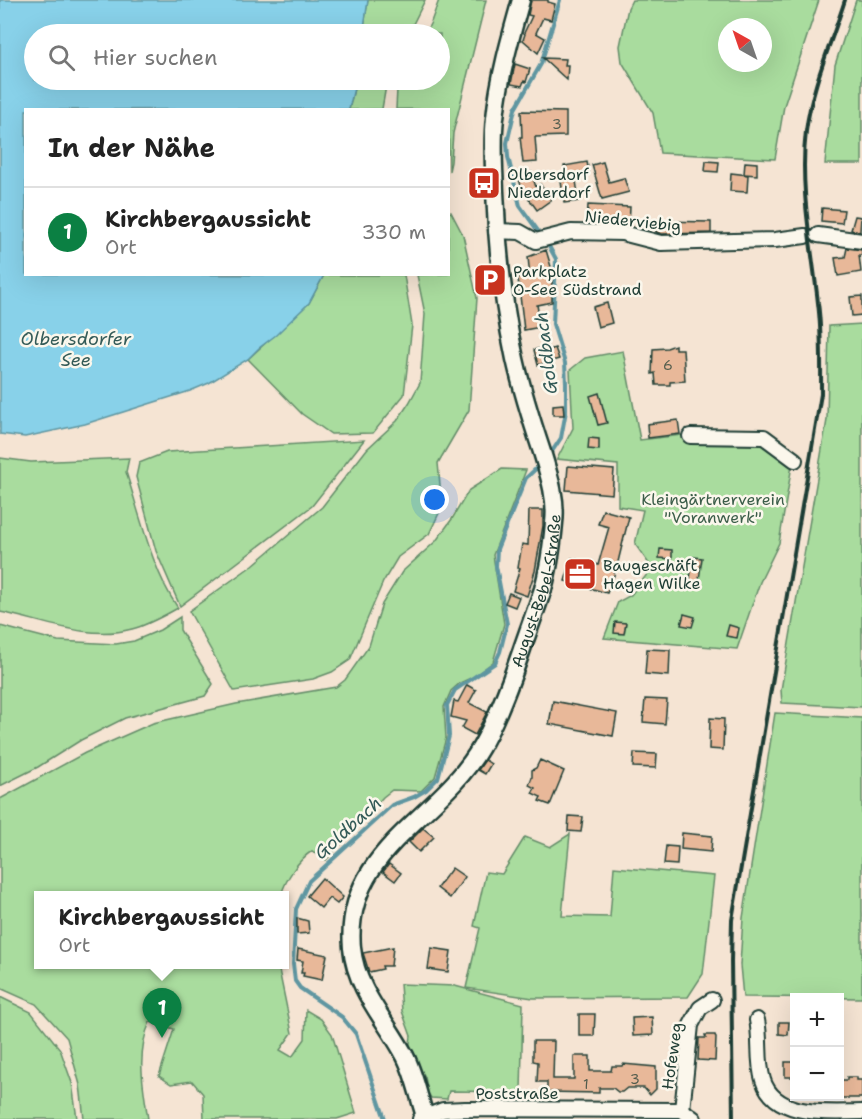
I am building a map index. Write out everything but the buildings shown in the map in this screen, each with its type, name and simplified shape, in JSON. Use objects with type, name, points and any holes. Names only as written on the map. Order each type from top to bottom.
[{"type":"street","name":"August-Bebel-Straße","points":[[424,1119],[406,1058],[372,1004],[356,968],[351,934],[357,897],[367,875],[405,830],[452,785],[481,747],[509,688],[544,587],[555,520],[555,504],[515,358],[501,280],[496,231],[493,156],[495,118],[502,78],[521,0]]},
{"type":"street","name":"Niederviebig","points":[[496,231],[520,232],[536,242],[571,232],[622,233],[661,243],[775,240],[812,236],[862,241]]},
{"type":"street","points":[[690,436],[764,437],[795,460]]},
{"type":"street","name":"Hofeweg","points":[[694,1119],[682,1110],[691,1025],[700,1008],[712,1000]]},
{"type":"street","points":[[757,1020],[763,1079],[767,1090],[777,1100],[802,1112],[862,1112]]},
{"type":"street","name":"Poststraße","points":[[424,1119],[443,1110],[610,1114],[682,1110]]},
{"type":"green space","points":[[368,0],[425,0],[413,24],[364,24]]},
{"type":"green space","points":[[439,0],[486,0],[453,133],[450,166],[450,108],[396,108],[397,90],[450,90],[450,24],[430,24]]},
{"type":"green space","points":[[632,0],[819,0],[784,106],[775,159],[660,153],[653,113],[622,62],[620,46],[628,8]]},
{"type":"green space","points":[[856,0],[862,0],[862,164],[825,164],[835,65]]},
{"type":"green space","points":[[354,90],[385,90],[382,108],[349,108]]},
{"type":"green space","points":[[450,212],[463,235],[477,298],[469,410],[438,463],[442,507],[429,534],[398,557],[383,582],[350,660],[332,672],[313,679],[234,691],[189,611],[253,565],[322,507],[367,449],[397,421],[409,403],[420,383],[425,314],[417,276],[450,276]]},
{"type":"green space","points":[[323,276],[404,276],[412,325],[404,395],[373,433],[331,434],[302,414],[248,359],[309,303]]},
{"type":"green space","points":[[862,324],[862,707],[782,703],[781,690],[827,420],[829,326]]},
{"type":"green space","name":"Kleingärtnerverein \"Voranwerk\"","points":[[623,351],[640,440],[699,433],[764,437],[793,459],[779,543],[760,582],[737,649],[604,638],[618,602],[631,595],[652,568],[635,544],[643,510],[618,506],[618,465],[557,459],[573,428],[570,370],[585,358]]},
{"type":"green space","points":[[364,440],[312,506],[180,606],[156,551],[136,477],[139,463],[167,452]]},
{"type":"green space","points":[[0,458],[31,462],[129,458],[126,472],[148,542],[161,577],[178,608],[132,629],[99,633],[65,628],[0,612]]},
{"type":"green space","points":[[502,469],[526,470],[493,555],[504,624],[493,662],[451,691],[444,707],[446,738],[435,777],[421,791],[392,790],[326,860],[312,851],[302,859],[289,876],[283,891],[34,891],[34,969],[279,969],[292,1033],[280,1050],[292,1057],[305,1039],[306,1010],[321,1019],[332,1034],[356,1113],[337,1119],[204,1119],[203,1094],[192,1081],[171,1084],[159,1076],[174,1029],[150,1022],[142,1058],[148,1119],[84,1119],[80,1085],[67,1038],[36,1004],[0,988],[0,799],[85,753],[153,723],[236,704],[336,687],[345,680],[369,646],[382,604],[402,572],[436,541],[469,490]]},
{"type":"green space","points":[[180,617],[180,630],[213,684],[205,696],[125,718],[0,786],[0,626],[58,641],[116,644],[134,641],[160,630]]},
{"type":"green space","points":[[775,713],[862,718],[862,998],[844,998],[844,993],[790,993],[790,997],[743,997],[740,965],[743,918]]},
{"type":"green space","points":[[570,834],[562,916],[610,917],[614,867],[714,876],[703,974],[688,997],[533,998],[466,988],[480,928],[474,926],[486,872],[502,874],[525,837],[550,847]]},
{"type":"green space","points":[[400,984],[455,986],[523,1004],[521,1092],[449,1091],[447,1099],[431,1098],[425,1077],[409,1050],[411,1036],[402,1011]]},
{"type":"green space","points":[[0,997],[31,1012],[60,1049],[72,1083],[77,1119],[0,1119]]},
{"type":"water","name":"Olbersdorfer See","points":[[0,0],[368,0],[364,24],[24,24],[24,90],[354,90],[349,108],[24,108],[24,276],[323,276],[309,303],[276,335],[248,359],[209,383],[85,424],[25,437],[0,434]]},
{"type":"waterway","name":"Goldbach","points":[[541,235],[520,206],[508,157],[507,143],[515,109],[541,64],[560,0]]},
{"type":"waterway","name":"Goldbach","points":[[546,241],[556,259],[553,324],[565,363],[566,383],[566,411],[561,438],[549,456]]},
{"type":"waterway","name":"Goldbach","points":[[385,1119],[356,1034],[342,1017],[300,988],[295,981],[293,964],[296,909],[309,881],[392,805],[426,790],[438,778],[449,736],[447,705],[455,690],[495,663],[500,652],[507,624],[496,566],[497,549],[526,478],[540,465]]},
{"type":"railway","points":[[733,1119],[732,920],[821,394],[819,314],[805,195],[806,131],[817,81],[845,0]]},
{"type":"place","name":"Olbersdorf Niederdorf","points":[[484,183]]},
{"type":"place","name":"Parkplatz O-See Südstrand","points":[[490,280]]},
{"type":"place","name":"Baugeschäft Hagen Wilke","points":[[580,574]]},
{"type":"place","name":"Kirchbergaussicht","points":[[162,1038]]}]
